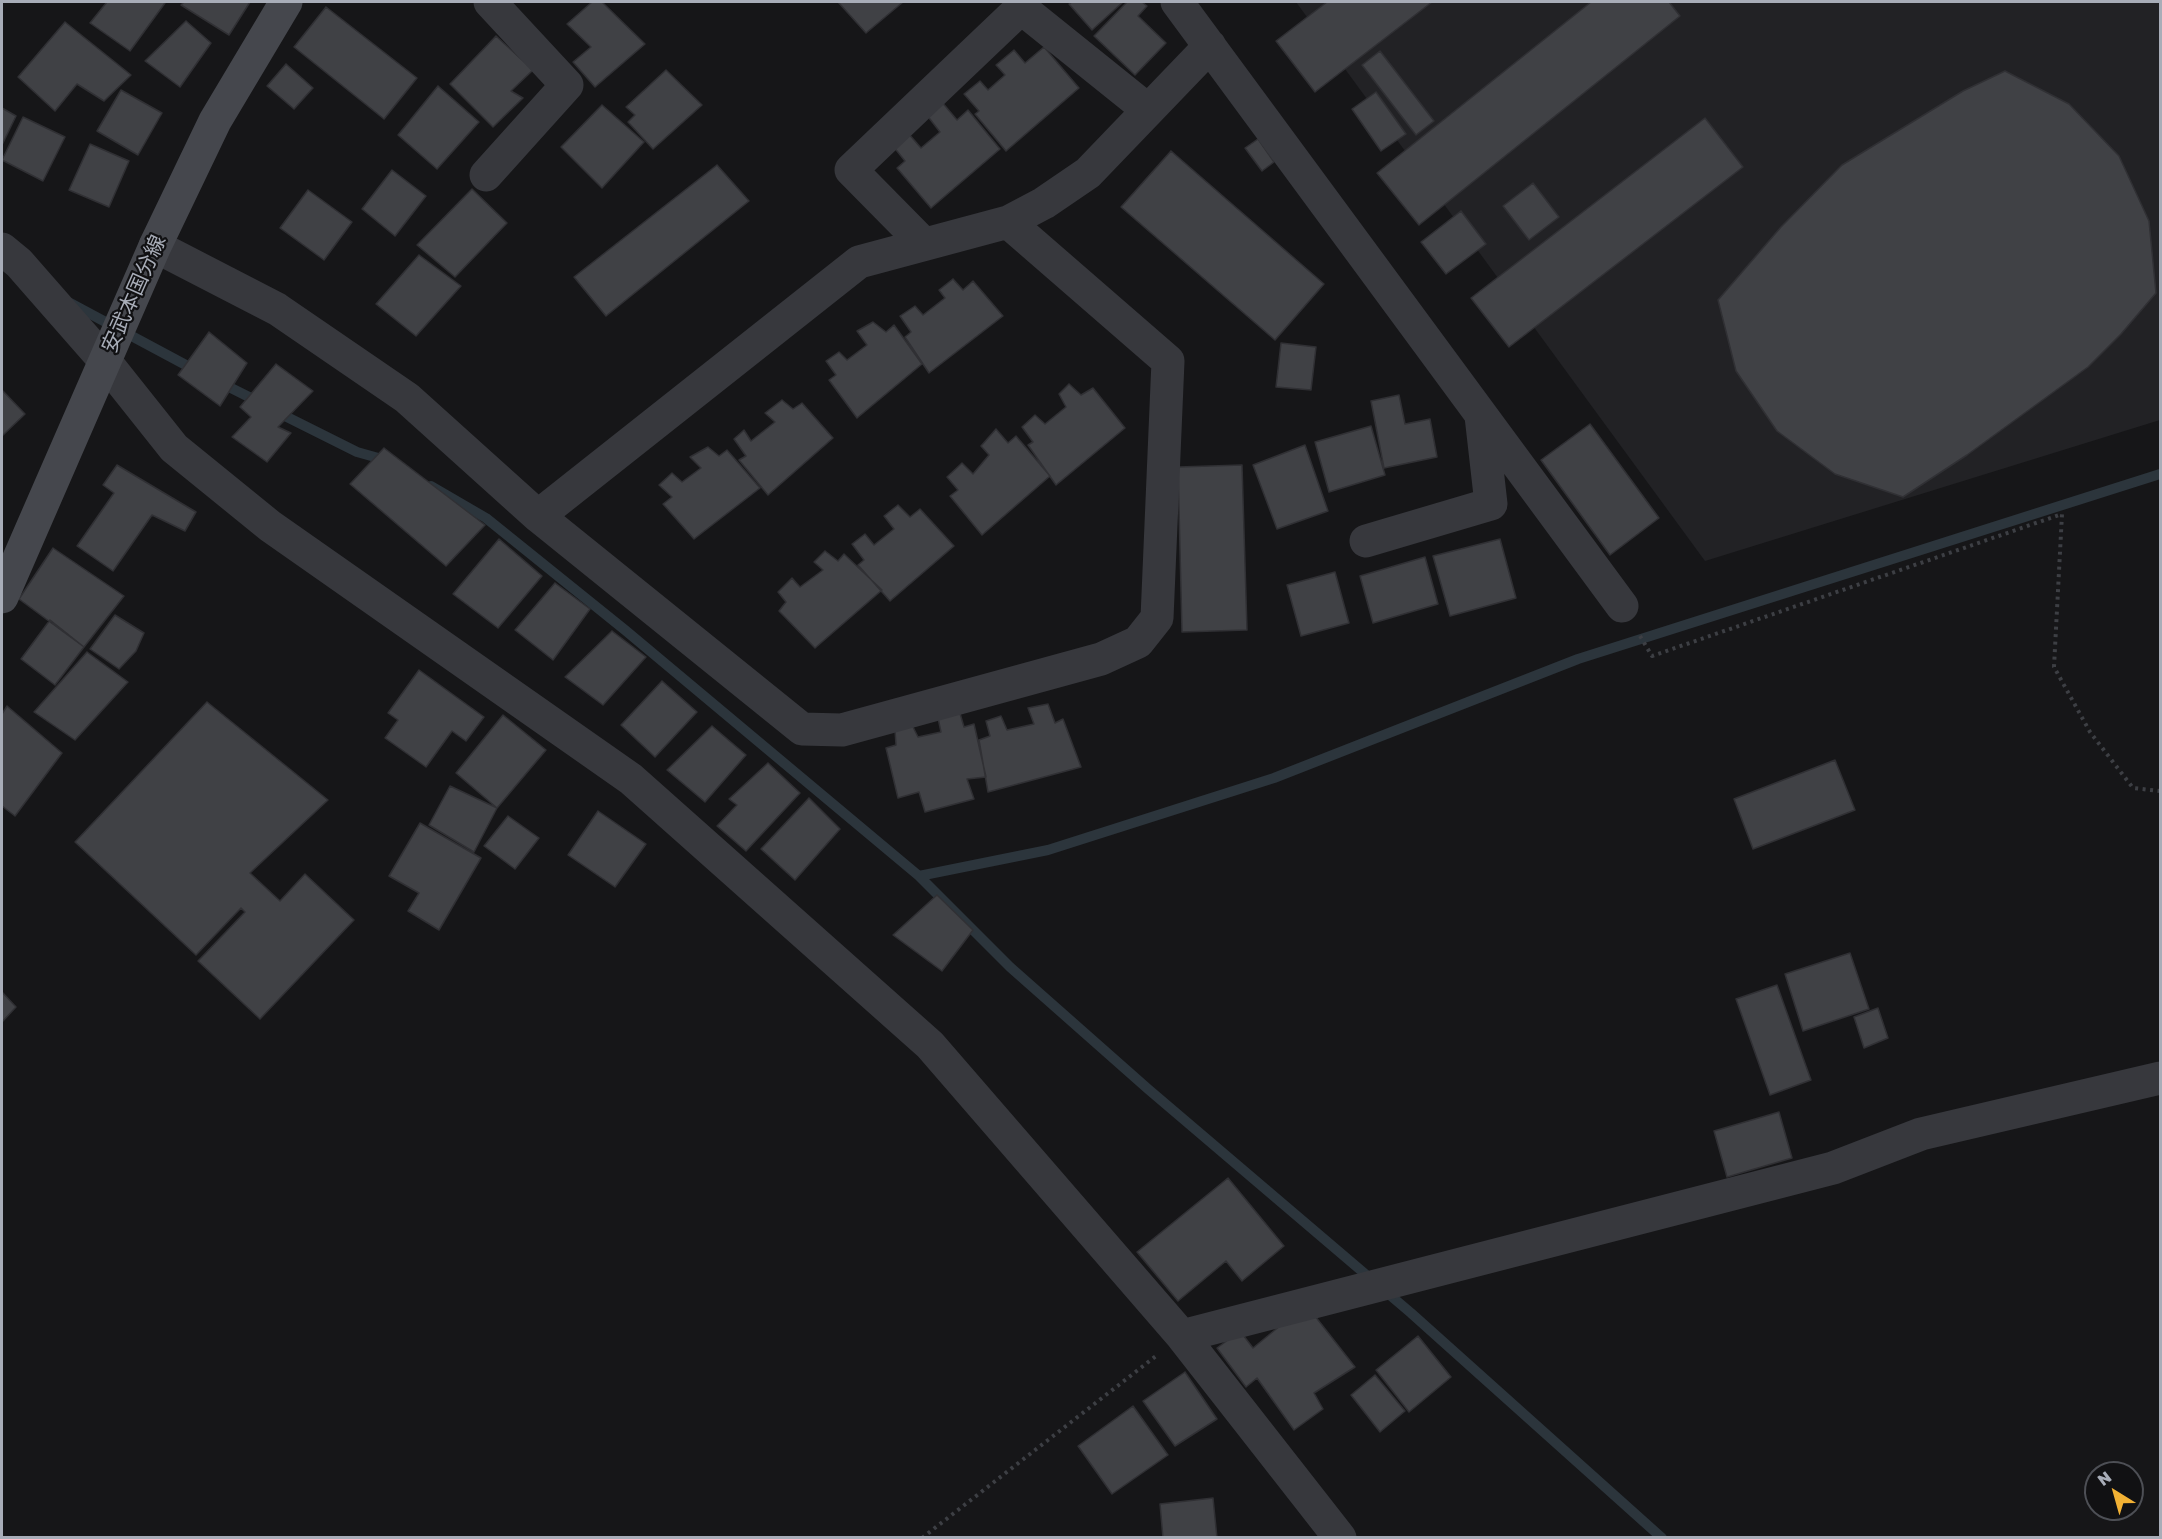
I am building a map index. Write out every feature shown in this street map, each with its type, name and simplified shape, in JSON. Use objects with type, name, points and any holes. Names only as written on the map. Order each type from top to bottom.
[{"type":"main road","name":"安武本国分線","points":[[2,597],[155,246],[215,121],[286,2]]},
{"type":"street","points":[[486,175],[567,85],[490,2]]},
{"type":"street","points":[[1177,2],[1622,606]]},
{"type":"street","points":[[924,244],[851,170],[1021,8],[1148,110]]},
{"type":"street","points":[[538,516],[859,262],[1008,222],[1044,203],[1088,173],[1210,46]]},
{"type":"street","points":[[155,246],[277,309],[407,398],[538,516],[802,729],[842,730],[1101,659],[1138,642],[1156,618],[1168,361],[1008,222]]},
{"type":"street","points":[[2,249],[19,263],[104,360],[174,448],[270,526],[631,779],[930,1045],[1182,1336],[1340,1538]]},
{"type":"street","points":[[1366,541],[1491,504],[1480,414]]},
{"type":"street","points":[[1182,1336],[1833,1168],[1921,1134],[2160,1078]]},
{"type":"path","points":[[1622,606],[1652,656],[2062,514],[2054,668],[2090,732],[2133,788],[2160,791]]},
{"type":"path","points":[[922,1538],[1182,1336]]},
{"type":"shaded area","points":[[1296,2],[2160,2],[2160,420],[1705,561]]},
{"type":"building","points":[[107,2],[165,3],[130,51],[90,23]]},
{"type":"building","points":[[184,2],[250,2],[229,35],[181,5]]},
{"type":"building","points":[[592,2],[602,2],[645,44],[595,87],[573,62],[591,47],[567,24]]},
{"type":"building","points":[[838,2],[903,2],[866,33]]},
{"type":"building","points":[[1072,2],[1123,2],[1092,30],[1069,4]]},
{"type":"building","points":[[1127,2],[1142,2],[1147,6],[1138,16],[1166,43],[1135,75],[1094,36]]},
{"type":"building","points":[[1327,2],[1432,2],[1315,92],[1276,41]]},
{"type":"building","points":[[1591,2],[1669,2],[1680,16],[1419,225],[1377,173]]},
{"type":"building","points":[[326,7],[417,78],[384,119],[294,47]]},
{"type":"building","points":[[186,21],[211,43],[180,87],[145,61]]},
{"type":"building","points":[[65,22],[131,75],[104,101],[77,84],[55,111],[18,77]]},
{"type":"building","points":[[496,36],[533,70],[511,91],[523,98],[493,127],[450,84]]},
{"type":"building","points":[[1044,47],[1079,88],[1006,151],[975,114],[979,111],[964,94],[980,81],[988,90],[1005,75],[996,65],[1014,50],[1025,63]]},
{"type":"building","points":[[1380,51],[1434,121],[1416,135],[1362,65]]},
{"type":"building","points":[[286,64],[313,88],[294,109],[267,86]]},
{"type":"building","points":[[666,70],[702,105],[653,149],[628,122],[635,115],[626,107]]},
{"type":"building","points":[[2005,71],[2069,104],[2119,156],[2149,221],[2156,293],[2121,334],[2088,367],[1967,455],[1903,497],[1835,474],[1777,431],[1736,371],[1718,300],[1781,227],[1842,165],[1963,91]]},
{"type":"building","points":[[438,86],[479,122],[437,169],[398,135]]},
{"type":"building","points":[[121,90],[162,113],[138,155],[97,131]]},
{"type":"building","points":[[1376,92],[1406,134],[1381,151],[1352,109]]},
{"type":"building","points":[[941,101],[957,120],[968,110],[1000,149],[931,208],[897,168],[905,161],[893,146],[908,133],[921,148],[940,132],[926,114]]},
{"type":"building","points":[[602,105],[644,142],[602,188],[561,147]]},
{"type":"building","points":[[2,108],[16,116],[2,145]]},
{"type":"building","points":[[23,117],[65,137],[43,181],[2,160]]},
{"type":"building","points":[[1705,118],[1743,167],[1509,347],[1471,298]]},
{"type":"building","points":[[1258,139],[1274,162],[1262,171],[1245,148]]},
{"type":"building","points":[[90,144],[129,161],[109,207],[69,190]]},
{"type":"building","points":[[1171,151],[1324,284],[1275,340],[1121,207]]},
{"type":"building","points":[[717,165],[749,201],[606,316],[574,277]]},
{"type":"building","points":[[392,170],[426,196],[395,236],[362,209]]},
{"type":"building","points":[[1533,183],[1559,217],[1529,240],[1503,206]]},
{"type":"building","points":[[472,189],[507,223],[455,277],[417,245]]},
{"type":"building","points":[[308,190],[352,222],[324,260],[280,228]]},
{"type":"building","points":[[1461,211],[1486,244],[1446,274],[1421,242]]},
{"type":"building","points":[[419,255],[461,286],[416,336],[376,304]]},
{"type":"building","points":[[953,279],[963,290],[973,281],[1003,316],[929,373],[905,337],[911,332],[900,316],[915,306],[923,315],[945,298],[939,290]]},
{"type":"building","points":[[873,322],[886,332],[894,325],[922,364],[857,418],[829,380],[836,375],[826,361],[839,352],[847,360],[867,345],[857,331]]},
{"type":"building","points":[[209,332],[247,363],[220,406],[178,375]]},
{"type":"building","points":[[1281,343],[1316,347],[1311,390],[1276,387]]},
{"type":"building","points":[[276,364],[313,391],[278,427],[291,433],[267,462],[232,437],[251,417],[240,407]]},
{"type":"building","points":[[1069,384],[1081,395],[1093,388],[1125,428],[1056,485],[1028,445],[1033,442],[1022,427],[1035,415],[1045,424],[1066,407],[1059,394]]},
{"type":"building","points":[[2,390],[25,414],[2,436]]},
{"type":"building","points":[[1399,395],[1405,424],[1430,419],[1437,457],[1384,468],[1371,401]]},
{"type":"building","points":[[782,400],[793,409],[802,403],[833,438],[768,495],[739,460],[746,456],[734,439],[744,430],[751,441],[775,422],[765,413]]},
{"type":"building","points":[[1590,424],[1659,518],[1610,555],[1541,460]]},
{"type":"building","points":[[1371,426],[1385,475],[1329,492],[1315,442]]},
{"type":"building","points":[[996,429],[1008,443],[1016,436],[1050,476],[982,535],[950,496],[958,490],[947,477],[962,463],[973,474],[989,455],[981,446]]},
{"type":"building","points":[[1305,445],[1328,511],[1277,529],[1253,465]]},
{"type":"building","points":[[708,447],[719,456],[727,450],[760,488],[694,539],[663,504],[672,497],[659,485],[672,473],[682,482],[701,468],[690,457]]},
{"type":"building","points":[[384,448],[485,525],[446,566],[350,484]]},
{"type":"building","points":[[117,465],[196,512],[185,531],[152,515],[113,571],[77,546],[114,493],[103,485]]},
{"type":"building","points":[[1242,465],[1247,630],[1182,632],[1178,467]]},
{"type":"building","points":[[898,505],[910,517],[920,509],[954,546],[890,601],[858,565],[864,560],[852,544],[865,534],[874,545],[894,529],[884,516]]},
{"type":"building","points":[[499,539],[542,576],[498,628],[453,594]]},
{"type":"building","points":[[1500,539],[1516,598],[1450,616],[1433,556]]},
{"type":"building","points":[[53,548],[124,596],[84,647],[19,599]]},
{"type":"building","points":[[825,551],[838,561],[844,554],[882,590],[815,648],[779,611],[786,602],[778,592],[792,578],[800,587],[823,570],[814,562]]},
{"type":"building","points":[[1425,557],[1438,604],[1373,623],[1360,576]]},
{"type":"building","points":[[1335,572],[1349,623],[1301,636],[1287,585]]},
{"type":"building","points":[[555,583],[590,609],[553,660],[515,630]]},
{"type":"building","points":[[115,615],[144,633],[136,651],[119,669],[90,649]]},
{"type":"building","points":[[50,620],[84,647],[55,685],[21,659]]},
{"type":"building","points":[[612,631],[646,657],[603,705],[565,677]]},
{"type":"building","points":[[87,652],[128,682],[75,740],[34,712]]},
{"type":"building","points":[[419,670],[484,717],[466,741],[452,731],[426,767],[385,738],[398,720],[388,713]]},
{"type":"building","points":[[662,681],[697,712],[655,757],[621,725]]},
{"type":"building","points":[[207,702],[328,800],[250,873],[280,901],[305,874],[354,920],[260,1019],[198,961],[245,912],[241,908],[196,955],[75,842]]},
{"type":"building","points":[[1048,704],[1055,723],[1063,719],[1081,767],[988,792],[979,740],[990,736],[986,721],[1001,716],[1007,730],[1034,724],[1028,708]]},
{"type":"building","points":[[7,706],[62,753],[15,816],[2,806],[2,714]]},
{"type":"building","points":[[959,710],[964,727],[974,724],[986,777],[967,779],[974,799],[925,812],[919,792],[898,798],[886,748],[896,745],[895,730],[912,725],[918,737],[941,732],[938,718]]},
{"type":"building","points":[[503,715],[546,750],[497,808],[456,773]]},
{"type":"building","points":[[712,726],[746,755],[705,802],[667,770]]},
{"type":"building","points":[[1835,760],[1855,810],[1753,849],[1734,799]]},
{"type":"building","points":[[768,763],[800,793],[746,851],[717,826],[737,805],[729,799]]},
{"type":"building","points":[[450,786],[497,808],[474,852],[429,825]]},
{"type":"building","points":[[809,798],[840,829],[795,880],[761,849]]},
{"type":"building","points":[[598,811],[646,844],[615,887],[568,855]]},
{"type":"building","points":[[508,816],[539,838],[515,869],[484,846]]},
{"type":"building","points":[[420,823],[481,858],[439,930],[408,911],[419,893],[389,876]]},
{"type":"building","points":[[937,895],[973,930],[942,971],[893,935]]},
{"type":"building","points":[[1850,953],[1869,1009],[1803,1031],[1785,974]]},
{"type":"building","points":[[1777,985],[1811,1080],[1770,1095],[1736,999]]},
{"type":"building","points":[[2,992],[16,1007],[2,1022]]},
{"type":"building","points":[[1878,1008],[1888,1038],[1864,1048],[1854,1017]]},
{"type":"building","points":[[1779,1112],[1792,1158],[1727,1177],[1714,1131]]},
{"type":"building","points":[[1228,1178],[1284,1246],[1242,1281],[1226,1261],[1178,1301],[1137,1252]]},
{"type":"building","points":[[1311,1311],[1355,1367],[1314,1393],[1323,1409],[1294,1430],[1257,1378],[1246,1387],[1217,1348],[1240,1331],[1253,1348],[1292,1316]]},
{"type":"building","points":[[1418,1336],[1451,1377],[1409,1412],[1376,1370]]},
{"type":"building","points":[[1185,1372],[1217,1419],[1175,1446],[1143,1401]]},
{"type":"building","points":[[1375,1375],[1405,1411],[1380,1432],[1351,1395]]},
{"type":"building","points":[[1133,1406],[1168,1455],[1112,1494],[1078,1446]]},
{"type":"building","points":[[1213,1498],[1217,1538],[1163,1538],[1160,1504]]},
{"type":"waterway","points":[[70,303],[197,371]]},
{"type":"waterway","points":[[219,382],[261,403]]},
{"type":"waterway","points":[[275,411],[357,452],[389,461]]},
{"type":"waterway","points":[[919,876],[1048,850],[1274,778],[1578,659],[2160,474]]},
{"type":"waterway","points":[[431,486],[486,518],[625,630],[919,876],[1010,967],[1148,1089],[1411,1313],[1662,1538]]}]
